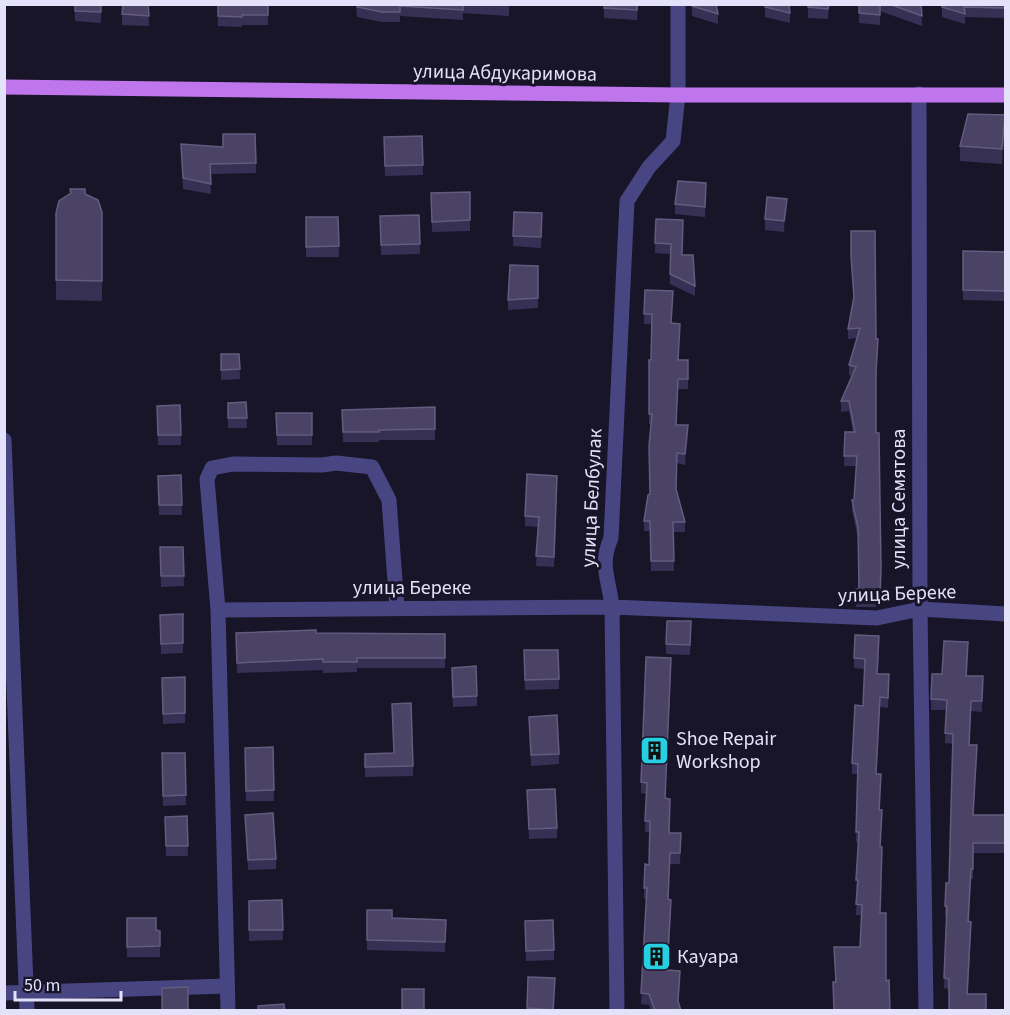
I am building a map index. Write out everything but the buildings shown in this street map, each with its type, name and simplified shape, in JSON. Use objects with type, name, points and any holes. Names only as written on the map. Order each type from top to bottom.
[{"type":"main road","name":"улица Абдукаримова","points":[[4,87],[1005,95]]},
{"type":"street","name":"улица Белбулак","points":[[617,1011],[612,607],[610,586],[604,571],[604,558],[611,538],[627,201],[649,167],[674,141],[678,94],[678,4]]},
{"type":"street","name":"улица Семятова","points":[[919,94],[920,609],[926,1011]]},
{"type":"street","points":[[4,440],[27,1011]]},
{"type":"street","points":[[228,1011],[218,610],[207,479],[212,468],[233,464],[322,465],[336,462],[372,467],[389,500],[397,608]]},
{"type":"street","name":"улица Береке","points":[[218,610],[612,607],[877,618],[920,609],[1005,614]]},
{"type":"street","points":[[4,993],[227,986]]},
{"type":"place","name":"Shoe Repair Workshop","points":[[655,750]]},
{"type":"place","name":"Кауара","points":[[656,956]]}]
